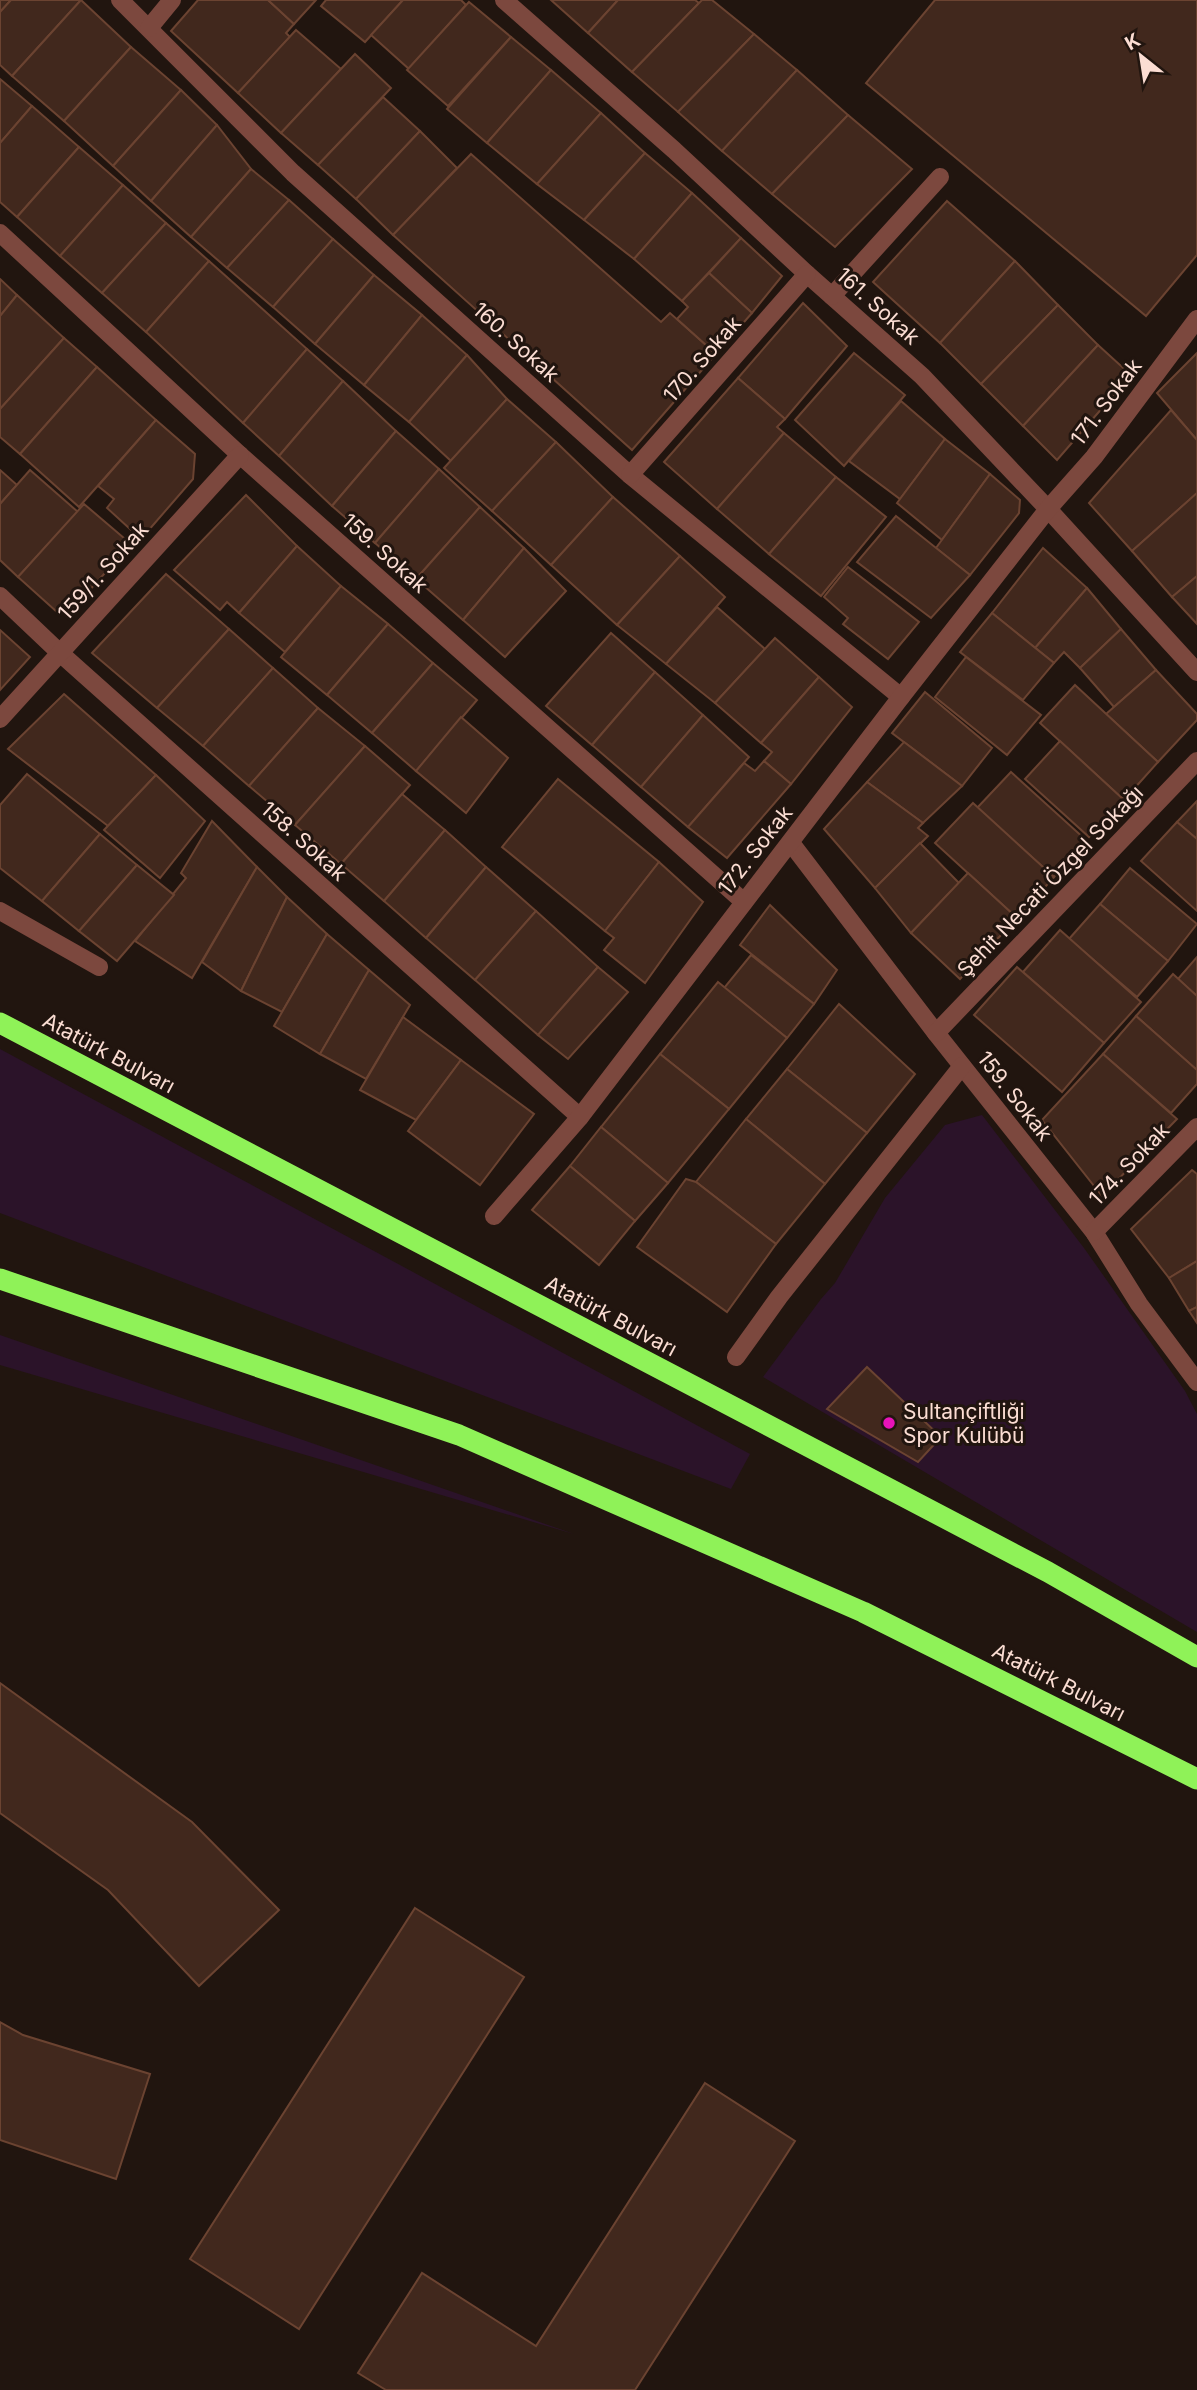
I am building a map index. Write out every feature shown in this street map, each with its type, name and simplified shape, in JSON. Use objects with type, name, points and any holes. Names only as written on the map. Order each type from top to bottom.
[{"type":"highway","name":"Atatürk Bulvarı","points":[[0,1023],[1048,1572],[1197,1657]]},
{"type":"highway","name":"Atatürk Bulvarı","points":[[0,1279],[458,1435],[863,1612],[1197,1779]]},
{"type":"street","name":"160. Sokak","points":[[120,0],[293,173],[630,475],[901,697]]},
{"type":"street","points":[[149,28],[173,0]]},
{"type":"street","name":"161. Sokak","points":[[504,0],[674,150],[922,376],[1197,672]]},
{"type":"street","points":[[832,296],[940,177]]},
{"type":"street","name":"159. Sokak","points":[[0,233],[240,455],[744,902]]},
{"type":"street","name":"170. Sokak","points":[[630,475],[807,274]]},
{"type":"street","name":"171. Sokak","points":[[1048,509],[1094,457],[1197,319]]},
{"type":"street","name":"159/1. Sokak","points":[[0,719],[240,455]]},
{"type":"street","name":"172. Sokak","points":[[494,1216],[580,1117],[1048,509]]},
{"type":"street","name":"158. Sokak","points":[[0,596],[60,653],[580,1117]]},
{"type":"street","name":"Şehit Necati Özgel Sokağı","points":[[936,1033],[1197,761]]},
{"type":"street","name":"159. Sokak","points":[[791,843],[936,1033],[1094,1232],[1139,1304],[1197,1382]]},
{"type":"street","points":[[0,911],[99,967]]},
{"type":"street","points":[[736,1357],[779,1297],[962,1066]]},
{"type":"street","name":"174. Sokak","points":[[1094,1232],[1197,1127]]},
{"type":"shaded area","points":[[0,1049],[750,1454],[731,1489],[0,1213]]},
{"type":"shaded area","points":[[982,1115],[1084,1248],[1185,1391],[1197,1414],[1197,1632],[763,1377],[835,1283],[885,1198],[945,1125]]},
{"type":"shaded area","points":[[0,1335],[574,1534],[0,1365]]},
{"type":"building","points":[[0,0],[11,0],[0,12]]},
{"type":"building","points":[[11,0],[81,0],[12,76],[0,65],[0,12]]},
{"type":"building","points":[[81,0],[131,47],[64,121],[12,76]]},
{"type":"building","points":[[198,0],[268,0],[294,24],[286,33],[290,37],[238,93],[171,31]]},
{"type":"building","points":[[268,0],[316,0],[294,24]]},
{"type":"building","points":[[326,0],[403,0],[365,42],[321,6]]},
{"type":"building","points":[[403,0],[461,0],[466,5],[409,69],[371,35]]},
{"type":"building","points":[[551,0],[618,0],[588,33]]},
{"type":"building","points":[[618,0],[695,0],[699,3],[632,72],[588,33]]},
{"type":"building","points":[[702,0],[712,0],[754,34],[678,112],[632,72]]},
{"type":"building","points":[[935,0],[1197,0],[1197,255],[1146,316],[866,83]]},
{"type":"building","points":[[469,2],[511,37],[448,106],[407,70]]},
{"type":"building","points":[[296,30],[341,69],[281,133],[238,93]]},
{"type":"building","points":[[754,34],[797,70],[722,151],[678,112]]},
{"type":"building","points":[[511,37],[551,70],[487,143],[447,109]]},
{"type":"building","points":[[131,47],[181,90],[113,166],[64,121]]},
{"type":"building","points":[[355,54],[391,88],[318,165],[281,133]]},
{"type":"building","points":[[551,70],[601,113],[537,184],[487,143]]},
{"type":"building","points":[[797,70],[848,115],[772,194],[722,151]]},
{"type":"building","points":[[0,79],[32,106],[0,143]]},
{"type":"building","points":[[181,90],[217,125],[151,201],[113,166]]},
{"type":"building","points":[[383,97],[420,131],[356,199],[318,165]]},
{"type":"building","points":[[32,106],[79,147],[17,217],[0,202],[0,143]]},
{"type":"building","points":[[601,113],[645,153],[584,220],[537,184]]},
{"type":"building","points":[[848,115],[912,169],[835,247],[772,194]]},
{"type":"building","points":[[217,125],[251,169],[191,237],[151,201]]},
{"type":"building","points":[[420,131],[457,168],[393,235],[356,199]]},
{"type":"building","points":[[79,147],[123,185],[60,256],[17,217]]},
{"type":"building","points":[[645,153],[692,193],[634,259],[584,220]]},
{"type":"building","points":[[471,154],[661,322],[670,313],[716,354],[632,450],[393,235]]},
{"type":"building","points":[[251,169],[289,200],[227,268],[191,237]]},
{"type":"building","points":[[123,185],[166,223],[102,293],[60,256]]},
{"type":"building","points":[[692,193],[741,238],[682,301],[634,259]]},
{"type":"building","points":[[289,200],[333,239],[273,307],[227,268]]},
{"type":"building","points":[[947,201],[1015,261],[940,343],[873,282]]},
{"type":"building","points":[[166,223],[209,261],[146,332],[102,293]]},
{"type":"building","points":[[741,238],[782,276],[752,313],[709,273]]},
{"type":"building","points":[[333,239],[374,275],[315,344],[273,307]]},
{"type":"building","points":[[209,261],[307,349],[243,423],[146,332]]},
{"type":"building","points":[[1015,261],[1058,305],[981,384],[940,343]]},
{"type":"building","points":[[709,273],[752,313],[716,354],[677,319],[688,307],[682,301]]},
{"type":"building","points":[[374,275],[422,315],[364,385],[315,344]]},
{"type":"building","points":[[0,279],[17,295],[0,316]]},
{"type":"building","points":[[17,295],[64,338],[0,409],[0,316]]},
{"type":"building","points":[[803,303],[847,346],[785,419],[738,378]]},
{"type":"building","points":[[1058,305],[1098,345],[1023,426],[981,384]]},
{"type":"building","points":[[422,315],[467,355],[409,422],[364,385]]},
{"type":"building","points":[[64,338],[97,367],[20,454],[0,437],[0,409]]},
{"type":"building","points":[[1098,345],[1131,375],[1057,460],[1023,426]]},
{"type":"building","points":[[307,349],[343,381],[279,456],[243,423]]},
{"type":"building","points":[[854,353],[905,395],[844,466],[795,420]]},
{"type":"building","points":[[1197,353],[1197,440],[1157,393]]},
{"type":"building","points":[[467,355],[507,399],[451,461],[409,422]]},
{"type":"building","points":[[97,367],[156,420],[79,507],[20,454]]},
{"type":"building","points":[[738,378],[785,419],[777,427],[784,433],[717,509],[664,462]]},
{"type":"building","points":[[343,381],[396,431],[332,506],[279,456]]},
{"type":"building","points":[[507,399],[556,442],[492,511],[444,468]]},
{"type":"building","points":[[901,401],[945,439],[900,499],[849,461]]},
{"type":"building","points":[[1171,410],[1197,440],[1197,493],[1132,551],[1089,503]]},
{"type":"building","points":[[156,420],[195,454],[193,479],[141,539],[107,508],[114,499],[98,486]]},
{"type":"building","points":[[396,431],[439,469],[375,543],[332,506]]},
{"type":"building","points":[[784,433],[836,477],[769,554],[717,509]]},
{"type":"building","points":[[945,439],[990,474],[942,540],[897,503]]},
{"type":"building","points":[[556,442],[613,497],[551,565],[492,511]]},
{"type":"building","points":[[439,469],[480,507],[416,579],[375,543]]},
{"type":"building","points":[[0,470],[17,485],[0,504]]},
{"type":"building","points":[[30,470],[78,512],[18,577],[0,560],[0,504]]},
{"type":"building","points":[[990,474],[1020,500],[1019,513],[970,575],[936,548]]},
{"type":"building","points":[[836,477],[886,517],[821,596],[769,554]]},
{"type":"building","points":[[1197,493],[1197,576],[1172,597],[1132,551]]},
{"type":"building","points":[[246,495],[297,546],[239,613],[227,602],[220,610],[174,570]]},
{"type":"building","points":[[613,497],[680,556],[617,625],[551,565]]},
{"type":"building","points":[[84,504],[131,544],[70,612],[57,612],[18,577]]},
{"type":"building","points":[[480,507],[524,548],[463,620],[416,579]]},
{"type":"building","points":[[896,516],[970,575],[931,618],[857,562]]},
{"type":"building","points":[[297,546],[341,586],[285,652],[239,613]]},
{"type":"building","points":[[524,548],[566,591],[505,657],[463,620]]},
{"type":"building","points":[[1043,548],[1087,588],[1035,648],[992,613]]},
{"type":"building","points":[[680,556],[725,597],[666,664],[617,625]]},
{"type":"building","points":[[848,567],[919,622],[888,659],[843,624],[848,618],[824,597]]},
{"type":"building","points":[[166,574],[229,629],[157,708],[92,653]]},
{"type":"building","points":[[1197,576],[1197,624],[1172,597]]},
{"type":"building","points":[[341,586],[388,624],[327,695],[281,657]]},
{"type":"building","points":[[1087,588],[1121,629],[1080,668],[1064,652],[1054,663],[1035,648]]},
{"type":"building","points":[[717,607],[765,649],[715,703],[666,664]]},
{"type":"building","points":[[992,613],[1054,663],[1023,700],[960,652]]},
{"type":"building","points":[[388,624],[433,663],[372,733],[327,695]]},
{"type":"building","points":[[229,629],[273,668],[203,746],[157,708]]},
{"type":"building","points":[[1121,629],[1156,670],[1114,707],[1080,668]]},
{"type":"building","points":[[0,630],[30,657],[0,690]]},
{"type":"building","points":[[611,633],[655,672],[592,745],[546,706]]},
{"type":"building","points":[[775,638],[819,677],[761,743],[715,703]]},
{"type":"building","points":[[966,657],[1041,715],[1007,755],[935,697]]},
{"type":"building","points":[[433,663],[477,700],[416,771],[372,733]]},
{"type":"building","points":[[273,668],[318,708],[249,786],[203,746]]},
{"type":"building","points":[[1156,670],[1197,714],[1197,720],[1158,762],[1106,714]]},
{"type":"building","points":[[655,672],[703,715],[641,787],[592,745]]},
{"type":"building","points":[[819,677],[852,707],[791,784],[764,761],[772,752],[761,743]]},
{"type":"building","points":[[1075,685],[1158,762],[1124,800],[1040,723]]},
{"type":"building","points":[[925,692],[992,748],[962,786],[892,733]]},
{"type":"building","points":[[64,694],[156,775],[108,826],[8,749]]},
{"type":"building","points":[[318,708],[365,746],[295,825],[249,786]]},
{"type":"building","points":[[703,715],[749,757],[688,827],[641,787]]},
{"type":"building","points":[[461,717],[508,758],[466,813],[416,771]]},
{"type":"building","points":[[1060,741],[1124,800],[1089,837],[1025,779]]},
{"type":"building","points":[[904,742],[962,786],[923,823],[867,782]]},
{"type":"building","points":[[365,746],[410,785],[341,864],[295,825]]},
{"type":"building","points":[[764,761],[791,784],[727,858],[688,827],[744,763],[755,771]]},
{"type":"building","points":[[1011,772],[1086,840],[1054,877],[977,808]]},
{"type":"building","points":[[27,774],[100,834],[42,901],[0,868],[0,805]]},
{"type":"building","points":[[156,775],[205,821],[160,878],[104,830]]},
{"type":"building","points":[[558,779],[659,862],[605,931],[502,847]]},
{"type":"building","points":[[867,782],[923,823],[918,828],[928,836],[875,888],[824,829]]},
{"type":"building","points":[[402,794],[445,830],[384,901],[341,864]]},
{"type":"building","points":[[1197,801],[1197,839],[1177,822]]},
{"type":"building","points":[[973,803],[1054,877],[1017,918],[935,843]]},
{"type":"building","points":[[212,821],[257,867],[192,978],[135,941],[186,878],[181,873]]},
{"type":"building","points":[[1177,822],[1197,839],[1197,911],[1141,861]]},
{"type":"building","points":[[445,830],[486,867],[426,938],[384,901]]},
{"type":"building","points":[[100,834],[137,865],[79,931],[42,901]]},
{"type":"building","points":[[920,843],[959,883],[911,933],[875,888]]},
{"type":"building","points":[[659,862],[703,902],[645,983],[604,950],[614,938],[605,931]]},
{"type":"building","points":[[137,865],[174,895],[117,961],[79,931]]},
{"type":"building","points":[[257,867],[287,897],[241,991],[202,962]]},
{"type":"building","points":[[486,867],[536,911],[475,980],[426,938]]},
{"type":"building","points":[[1130,868],[1197,924],[1168,961],[1100,904]]},
{"type":"building","points":[[968,873],[1017,918],[960,979],[911,933]]},
{"type":"building","points":[[287,897],[327,934],[282,1012],[241,991]]},
{"type":"building","points":[[1100,904],[1168,961],[1137,997],[1069,939]]},
{"type":"building","points":[[770,905],[837,970],[814,1004],[740,945]]},
{"type":"building","points":[[536,911],[598,967],[538,1035],[475,980]]},
{"type":"building","points":[[1060,930],[1141,1002],[1104,1043],[1023,972]]},
{"type":"building","points":[[327,934],[369,970],[320,1054],[274,1026]]},
{"type":"building","points":[[751,955],[814,1004],[787,1038],[724,988]]},
{"type":"building","points":[[1197,957],[1197,996],[1178,979]]},
{"type":"building","points":[[598,967],[628,992],[568,1059],[538,1035]]},
{"type":"building","points":[[1017,967],[1104,1043],[1062,1092],[974,1015]]},
{"type":"building","points":[[369,970],[410,1005],[366,1079],[320,1054]]},
{"type":"building","points":[[1173,974],[1197,996],[1197,1070],[1136,1016]]},
{"type":"building","points":[[718,982],[787,1038],[729,1109],[660,1054]]},
{"type":"building","points":[[839,1004],[915,1074],[867,1133],[787,1069]]},
{"type":"building","points":[[1136,1016],[1197,1070],[1197,1084],[1171,1113],[1103,1054]]},
{"type":"building","points":[[403,1017],[461,1060],[416,1120],[360,1090]]},
{"type":"building","points":[[660,1054],[729,1109],[668,1183],[601,1127]]},
{"type":"building","points":[[1103,1054],[1177,1119],[1102,1196],[1042,1120]]},
{"type":"building","points":[[461,1060],[534,1114],[480,1185],[408,1131]]},
{"type":"building","points":[[787,1069],[867,1133],[825,1184],[746,1119]]},
{"type":"building","points":[[746,1119],[825,1184],[776,1244],[696,1182]]},
{"type":"building","points":[[601,1127],[668,1183],[635,1221],[570,1166]]},
{"type":"building","points":[[570,1166],[635,1221],[599,1265],[532,1210]]},
{"type":"building","points":[[1192,1170],[1197,1174],[1197,1261],[1169,1278],[1131,1229]]},
{"type":"building","points":[[686,1179],[696,1182],[776,1244],[727,1312],[637,1247]]},
{"type":"building","points":[[1197,1261],[1197,1307],[1189,1311],[1169,1278]]},
{"type":"building","points":[[1197,1307],[1197,1323],[1189,1311]]},
{"type":"building","name":"Sultançiftliği Spor Kulübü","points":[[867,1367],[941,1437],[918,1462],[827,1409]]},
{"type":"building","points":[[0,1683],[192,1822],[279,1910],[199,1986],[108,1890],[0,1813]]},
{"type":"building","points":[[415,1908],[524,1977],[299,2329],[190,2259]]},
{"type":"building","points":[[0,2022],[23,2035],[150,2074],[116,2179],[0,2140]]},
{"type":"building","points":[[705,2083],[795,2141],[635,2390],[386,2390],[358,2373],[422,2273],[536,2346]]},
{"type":"place","name":"Sultançiftliği Spor Kulübü","points":[[889,1423]]}]
